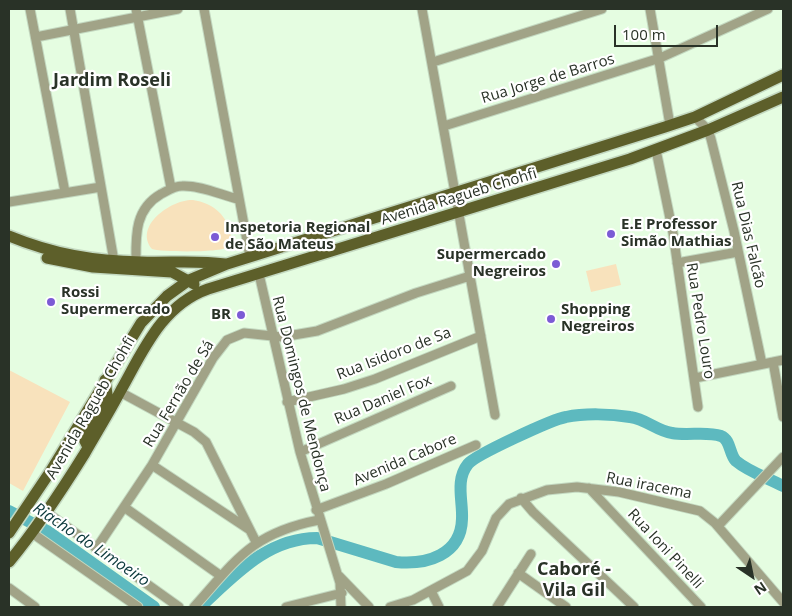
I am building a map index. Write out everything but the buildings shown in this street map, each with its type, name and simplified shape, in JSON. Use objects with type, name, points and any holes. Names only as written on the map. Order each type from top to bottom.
[{"type":"main road","name":"Avenida Ragueb Chohfi","points":[[10,532],[27,508],[141,323],[167,296],[189,280],[227,264],[670,125],[695,116],[783,75]]},
{"type":"main road","name":"Avenida Ragueb Chohfi","points":[[9,562],[33,532],[88,447],[149,340],[161,323],[182,304],[206,289],[656,150],[708,130],[783,97]]},
{"type":"main road","points":[[9,236],[61,254],[114,261],[201,261],[227,264]]},
{"type":"main road","points":[[9,245],[59,262],[93,267],[137,261],[172,272],[206,289],[216,281],[242,270],[248,264],[250,257]]},
{"type":"main road","points":[[88,447],[83,437],[107,394],[105,380]]},
{"type":"street","points":[[30,9],[65,192]]},
{"type":"street","points":[[70,9],[114,261]]},
{"type":"street","points":[[36,37],[73,30],[137,13],[178,9]]},
{"type":"street","points":[[204,9],[250,257]]},
{"type":"street","points":[[422,9],[495,415]]},
{"type":"street","points":[[433,62],[602,9]]},
{"type":"street","points":[[650,9],[660,58],[670,125]]},
{"type":"street","name":"Rua Jorge de Barros","points":[[444,126],[660,58],[768,9]]},
{"type":"street","points":[[137,13],[171,188]]},
{"type":"street","name":"Rua Dias Falcão","points":[[695,116],[708,130],[738,252],[762,364]]},
{"type":"street","name":"Rua Pedro Louro","points":[[656,150],[677,263],[698,407]]},
{"type":"street","points":[[137,261],[137,225],[143,212],[157,196],[171,188],[182,186],[238,199]]},
{"type":"street","points":[[9,202],[101,187]]},
{"type":"street","points":[[677,263],[738,252]]},
{"type":"street","name":"Rua Domingos de Mendonça","points":[[258,274],[300,452],[342,593]]},
{"type":"street","name":"Rua Fernão de Sá","points":[[96,549],[178,424],[213,358],[227,340],[244,333],[260,333],[273,336],[295,335],[337,326],[416,293],[470,276]]},
{"type":"street","name":"Rua Isidoro de Sa","points":[[287,402],[376,379],[481,336]]},
{"type":"street","points":[[695,378],[783,360]]},
{"type":"street","points":[[773,362],[783,418]]},
{"type":"street","name":"Rua Daniel Fox","points":[[300,452],[451,386]]},
{"type":"street","points":[[120,392],[201,436],[206,442],[256,542]]},
{"type":"street","name":"Avenida Cabore","points":[[316,510],[386,484],[476,445]]},
{"type":"street","points":[[718,526],[783,457]]},
{"type":"street","points":[[152,465],[250,531]]},
{"type":"street","name":"Rua iracema","points":[[390,607],[431,591],[467,571],[482,551],[501,510],[521,498],[547,490],[578,487],[619,492],[690,507],[709,517],[783,602]]},
{"type":"street","name":"Rua Ioni Pinelli","points":[[589,488],[701,607]]},
{"type":"street","points":[[521,498],[634,607]]},
{"type":"street","points":[[124,507],[221,576]]},
{"type":"street","points":[[44,515],[179,607]]},
{"type":"street","points":[[194,607],[221,576],[256,542],[285,528],[319,520]]},
{"type":"street","points":[[33,532],[138,607]]},
{"type":"street","points":[[497,607],[531,554]]},
{"type":"street","points":[[336,572],[369,607]]},
{"type":"street","points":[[518,573],[562,606]]},
{"type":"street","points":[[9,588],[36,607]]},
{"type":"street","points":[[431,591],[439,607]]},
{"type":"street","points":[[286,607],[301,606],[342,593],[341,607]]},
{"type":"shaded area","points":[[193,200],[213,207],[223,216],[227,222],[231,237],[229,246],[223,249],[203,251],[152,249],[147,240],[147,232],[151,223],[166,209],[175,204]]},
{"type":"shaded area","points":[[616,264],[621,285],[591,292],[586,271]]},
{"type":"shaded area","points":[[9,370],[70,402],[23,491],[9,483]]},
{"type":"waterway","points":[[200,607],[252,561],[282,544],[299,540],[317,538],[396,562],[419,562],[440,555],[456,541],[460,531],[462,519],[460,491],[464,470],[468,464],[484,453],[515,438],[566,417],[590,414],[623,416],[636,418],[667,432],[721,436],[727,441],[736,461],[753,472],[783,486]]},
{"type":"waterway","name":"Riacho do Limoeiro","points":[[9,511],[47,531],[154,607]]},
{"type":"place","name":"E.E Professor Simão Mathias","points":[[611,234]]},
{"type":"place","name":"Inspetoria Regional de São Mateus","points":[[215,237]]},
{"type":"place","name":"Supermercado Negreiros","points":[[556,264]]},
{"type":"place","name":"Rossi Supermercado","points":[[51,302]]},
{"type":"place","name":"BR","points":[[241,315]]},
{"type":"place","name":"Shopping Negreiros","points":[[551,319]]},
{"type":"district","name":"Jardim Roseli","points":[[112,81]]},
{"type":"district","name":"Caboré - Vila Gil","points":[[574,580]]}]
